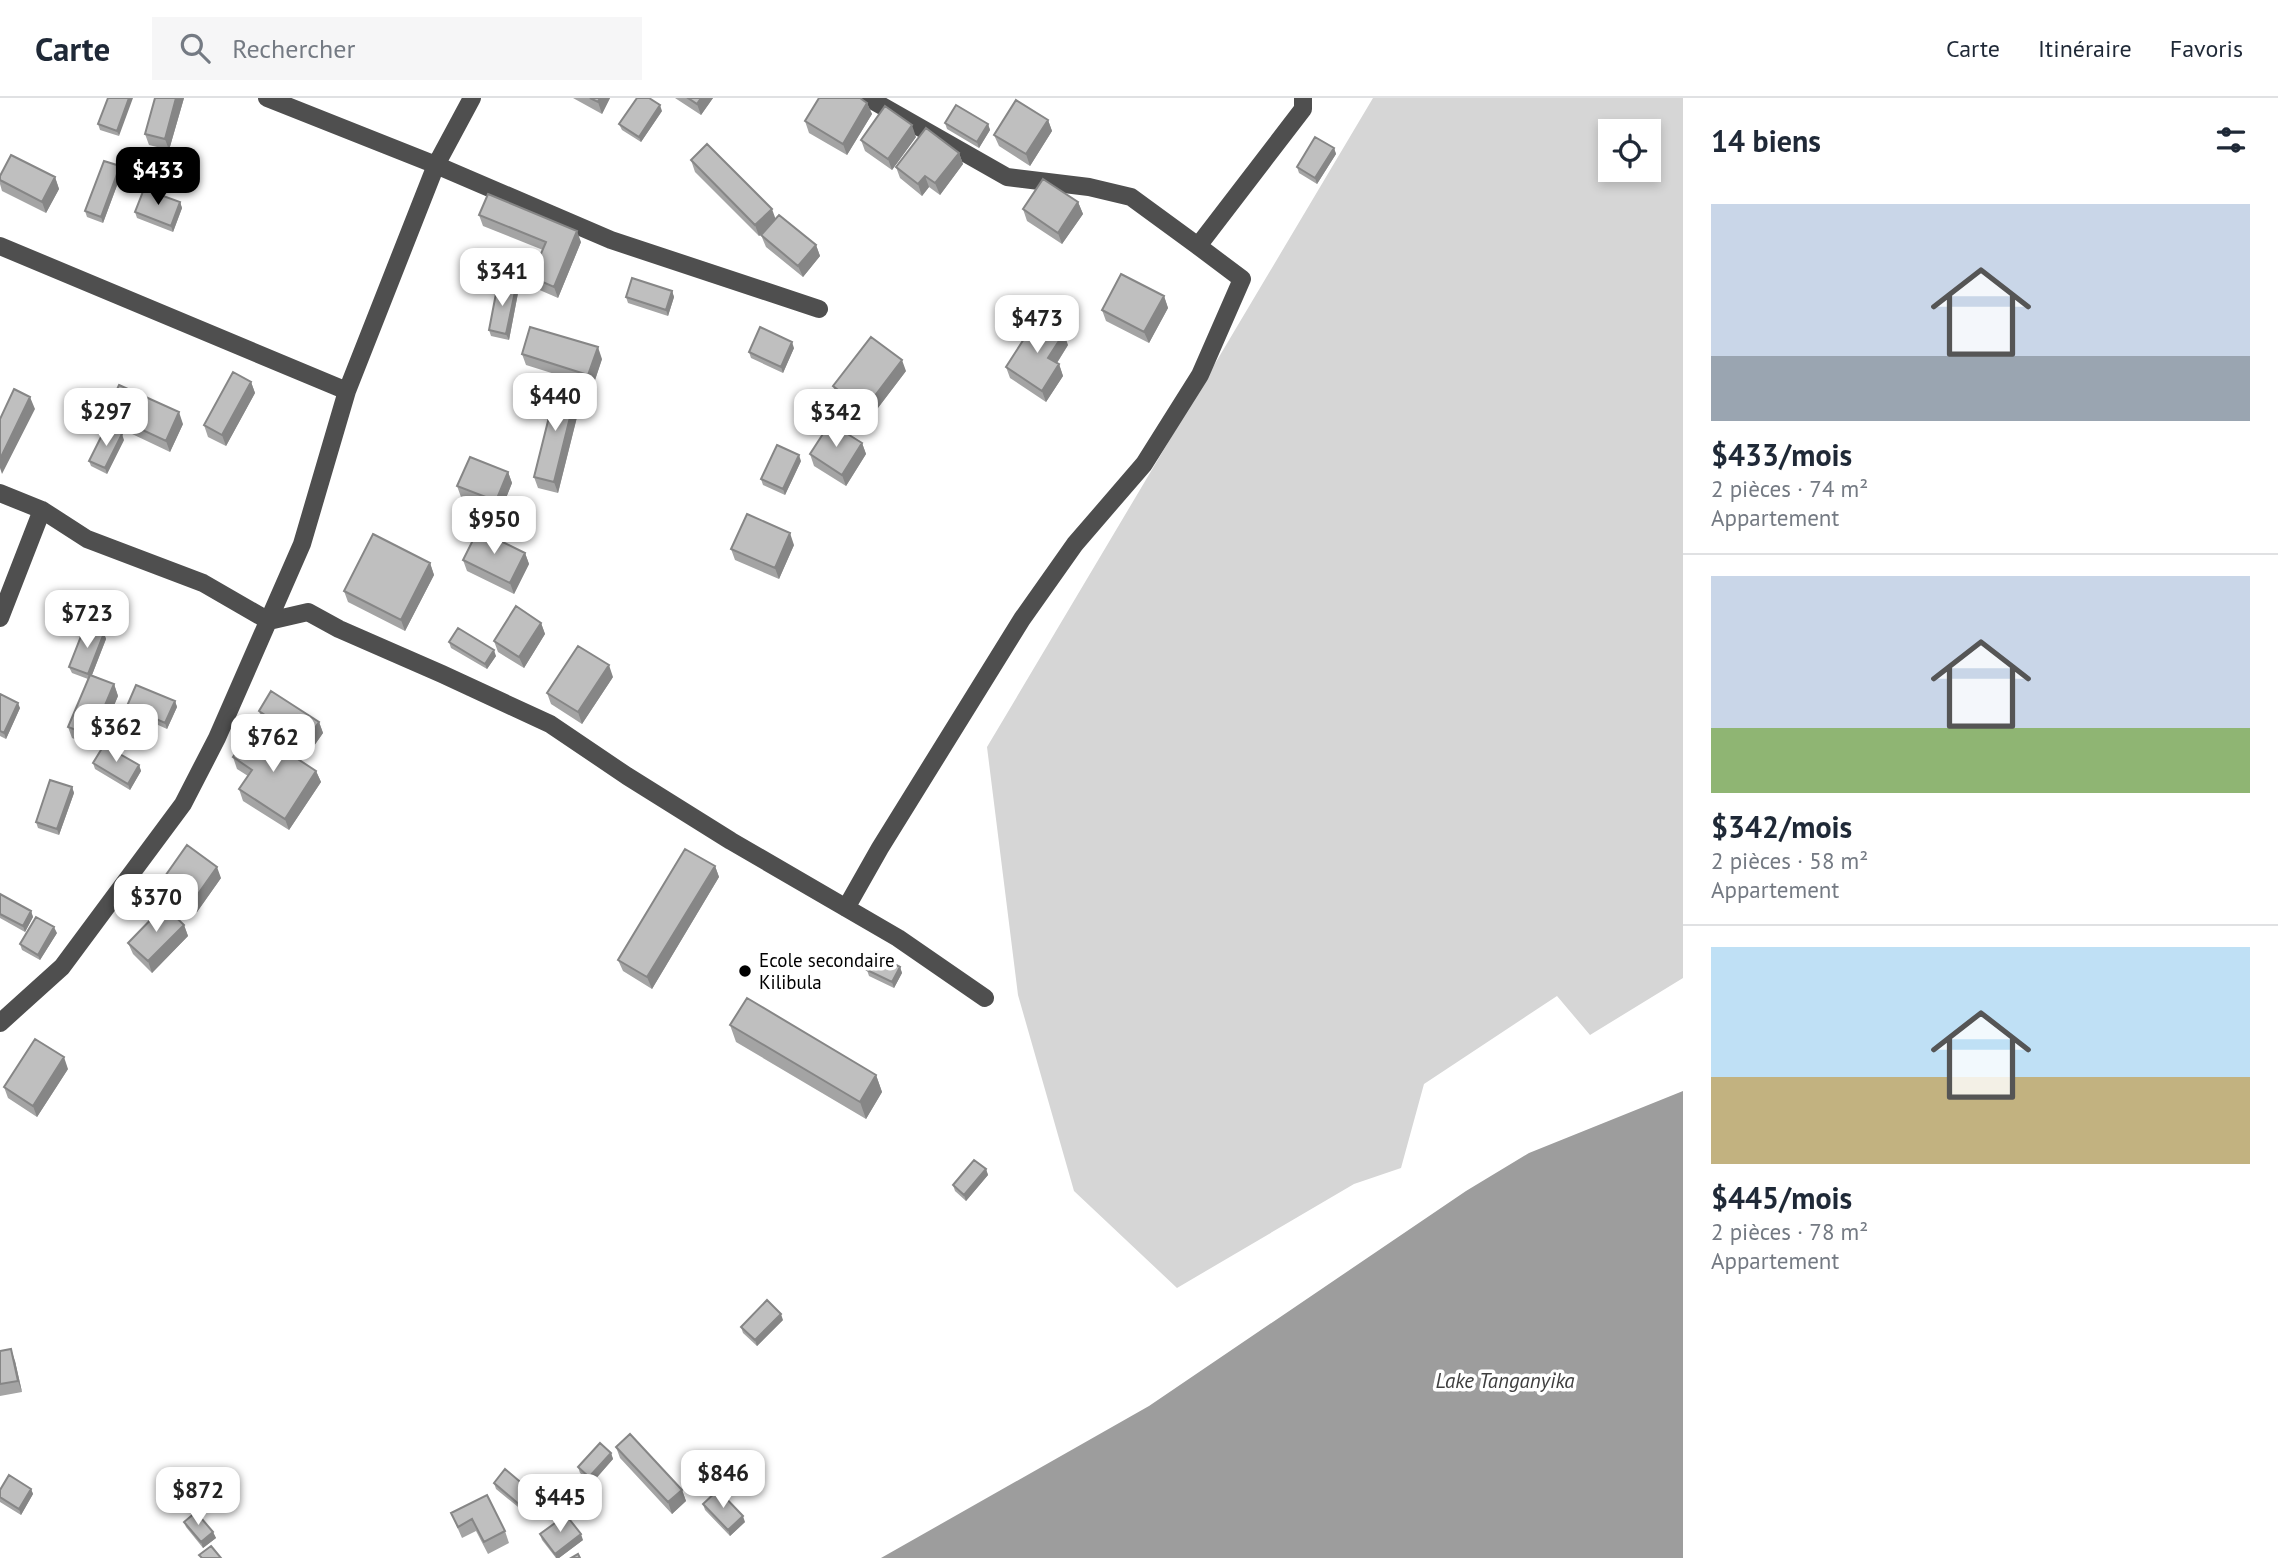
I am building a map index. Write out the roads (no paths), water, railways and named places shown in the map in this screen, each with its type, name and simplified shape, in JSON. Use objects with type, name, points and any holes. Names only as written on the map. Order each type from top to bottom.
[{"type":"street","points":[[267,98],[436,165],[611,240],[819,309]]},
{"type":"street","points":[[0,1023],[62,967],[183,804],[217,738],[302,544],[347,391],[436,165],[472,98]]},
{"type":"street","points":[[846,908],[1022,619],[1075,544],[1144,464],[1200,375],[1242,279],[1131,197],[1088,187],[1007,177],[868,98]]},
{"type":"street","points":[[1198,246],[1303,109],[1303,98]]},
{"type":"street","points":[[0,246],[347,391]]},
{"type":"street","points":[[0,493],[41,510],[87,539],[203,583],[269,621],[308,612],[339,629],[550,724],[731,841],[931,960],[985,998]]},
{"type":"street","points":[[0,618],[41,510]]},
{"type":"water","name":"Lake Tanganyika","points":[[1683,1091],[1683,1558],[881,1558],[1149,1406],[1466,1191],[1529,1153]]},
{"type":"place","name":"Ecole secondaire Kilibula","points":[[745,971]]}]
